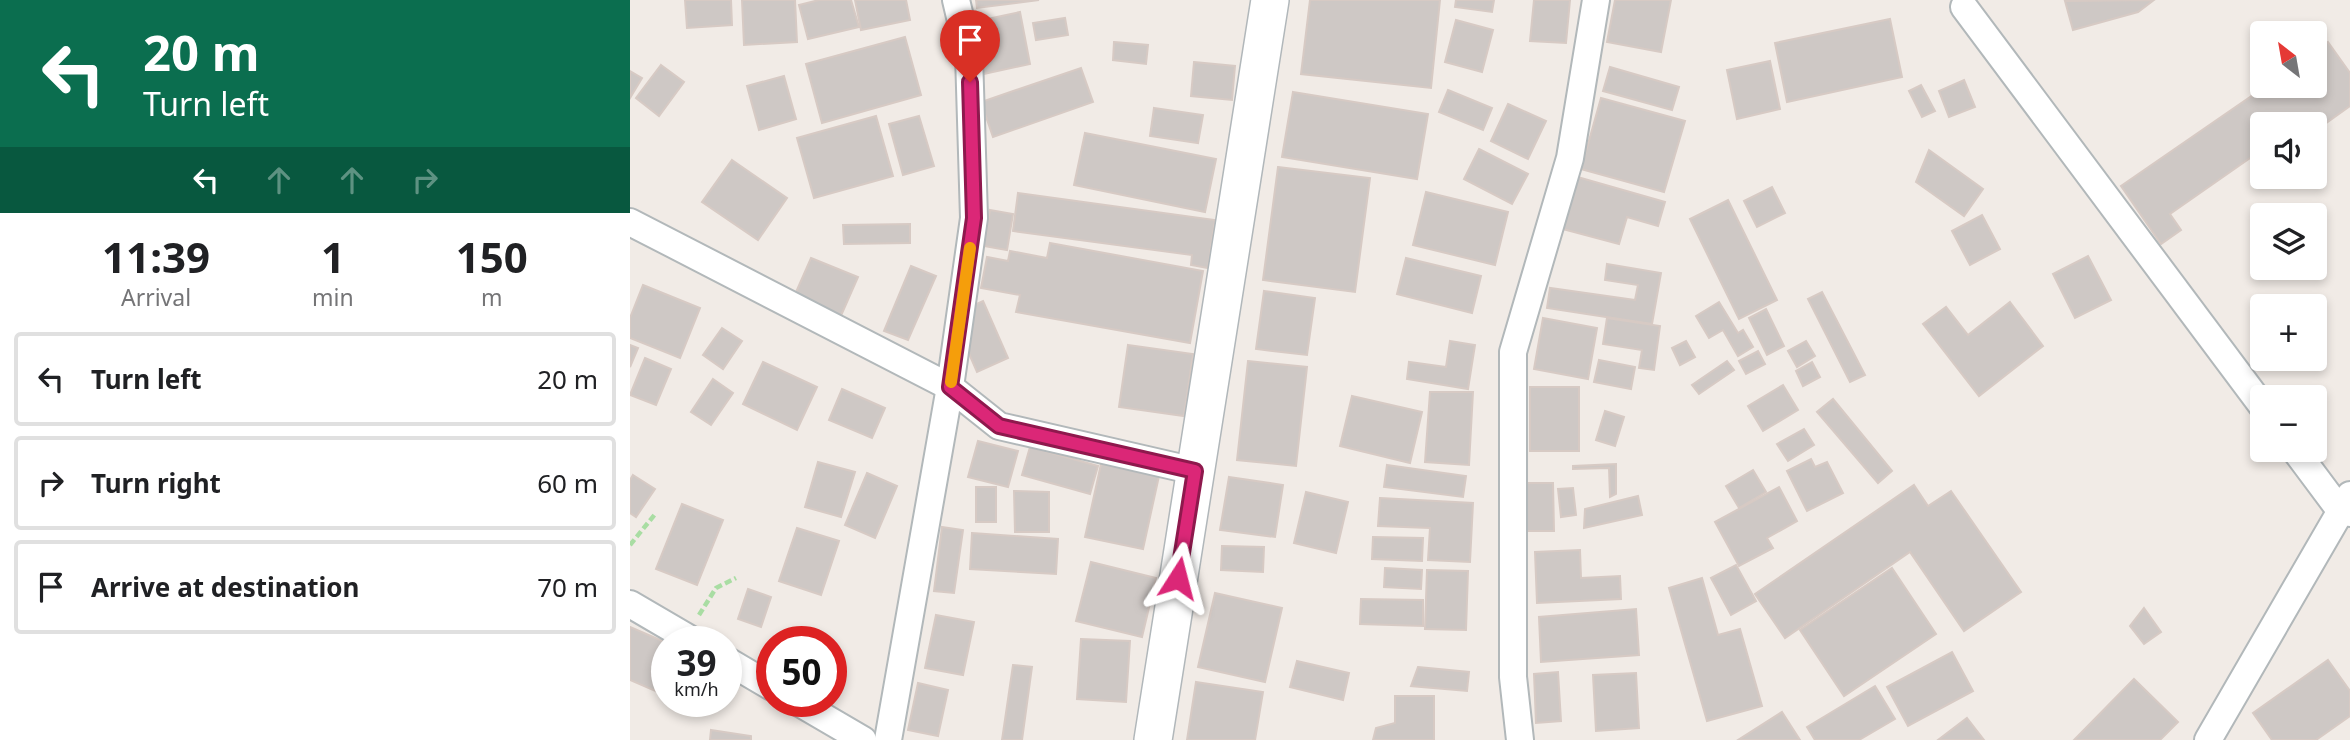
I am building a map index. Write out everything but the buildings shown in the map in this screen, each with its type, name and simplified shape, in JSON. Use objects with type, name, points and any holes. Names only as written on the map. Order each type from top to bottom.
[{"type":"main road","points":[[1153,740],[1270,0]]},
{"type":"street","points":[[888,740],[950,387],[974,218],[969,55],[956,0]]},
{"type":"street","points":[[1520,740],[1513,677],[1513,352],[1570,158],[1596,0]]},
{"type":"street","points":[[1964,7],[2250,390]]},
{"type":"street","points":[[630,222],[950,387],[999,426],[1195,471]]},
{"type":"street","points":[[2208,740],[2346,506],[2306,462]]},
{"type":"street","points":[[630,604],[668,626]]},
{"type":"street","points":[[824,717],[863,740]]},
{"type":"path","points":[[630,545],[656,513]]},
{"type":"path","points":[[697,626],[716,588],[736,578]]},
{"type":"slow traffic","points":[[951,382],[970,248]]},
{"type":"route","points":[[970,82],[974,218],[950,387],[999,426],[1195,471],[1178,578]]}]
